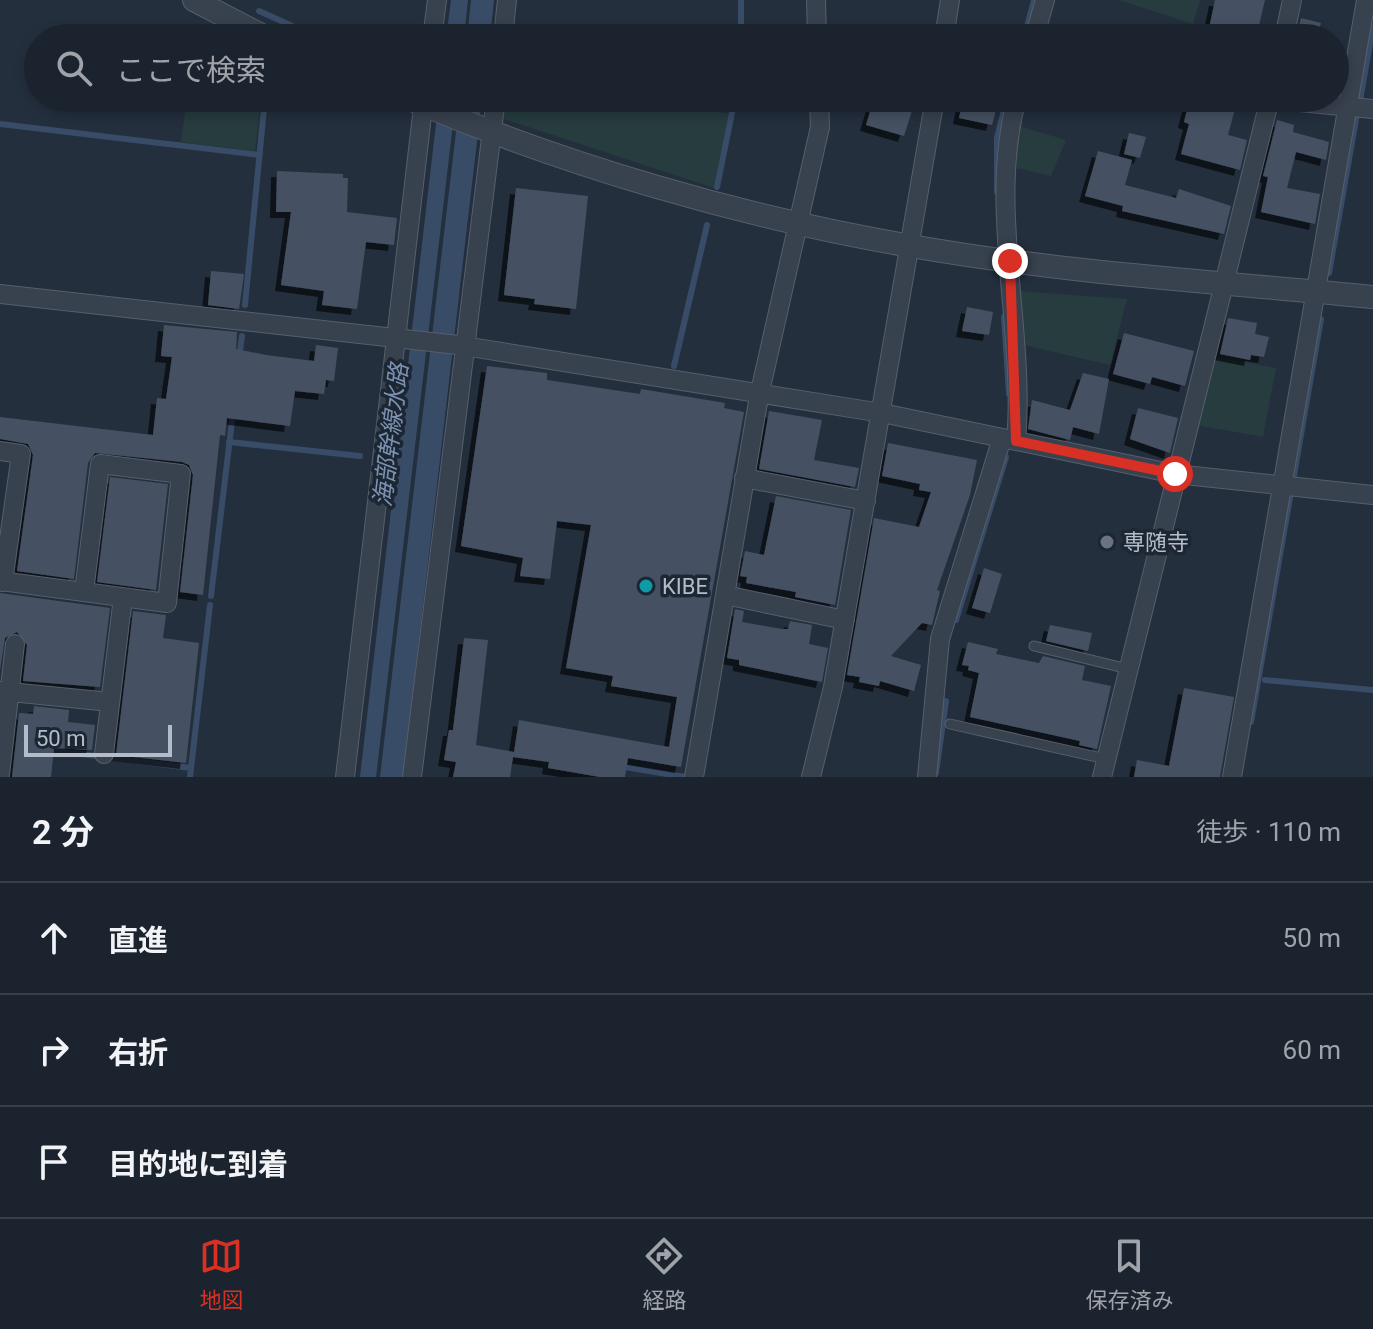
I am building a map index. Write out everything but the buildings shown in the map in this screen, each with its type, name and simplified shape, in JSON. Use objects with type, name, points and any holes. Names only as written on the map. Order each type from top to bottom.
[{"type":"street","points":[[194,0],[240,24]]},
{"type":"street","points":[[434,24],[437,0]]},
{"type":"street","points":[[504,24],[507,0]]},
{"type":"street","points":[[816,0],[817,24]]},
{"type":"street","points":[[946,24],[950,0]]},
{"type":"street","points":[[1038,24],[1045,0]]},
{"type":"street","points":[[1287,24],[1292,0]]},
{"type":"street","points":[[1349,101],[1366,0]]},
{"type":"street","points":[[1349,107],[1373,109]]},
{"type":"street","points":[[345,777],[400,341],[421,112]]},
{"type":"street","points":[[447,112],[641,180],[798,224],[1010,261],[1373,297]]},
{"type":"street","points":[[412,777],[460,346],[494,112]]},
{"type":"street","points":[[694,777],[759,396],[820,127],[819,112]]},
{"type":"street","points":[[811,777],[845,620],[933,112]]},
{"type":"street","points":[[927,777],[940,639],[1009,440],[1008,146],[1014,112]]},
{"type":"street","points":[[1104,768],[1266,112]]},
{"type":"street","points":[[1232,777],[1347,112]]},
{"type":"street","points":[[0,294],[460,346],[759,396],[882,413],[1175,474],[1373,495]]},
{"type":"street","points":[[0,451],[21,454],[2,582],[167,603],[181,474],[100,464],[84,592]]},
{"type":"street","points":[[744,478],[866,501]]},
{"type":"street","points":[[725,595],[845,620]]},
{"type":"street","points":[[104,754],[123,597]]},
{"type":"street","points":[[0,775],[5,692],[15,644]]},
{"type":"street","points":[[5,692],[110,702]]},
{"type":"lane","points":[[1034,646],[1128,669]]},
{"type":"lane","points":[[950,724],[1104,768]]},
{"type":"green space","points":[[1119,0],[1200,0],[1193,24]]},
{"type":"green space","points":[[185,112],[259,112],[255,151],[181,142]]},
{"type":"green space","points":[[499,112],[729,114],[714,188],[498,117]]},
{"type":"green space","points":[[1019,126],[1066,140],[1051,176],[1017,168],[1015,141]]},
{"type":"green space","points":[[1018,291],[1127,299],[1110,365],[1024,345]]},
{"type":"green space","points":[[1212,356],[1276,368],[1263,437],[1196,425]]},
{"type":"water","points":[[451,0],[468,0],[465,24],[448,24]]},
{"type":"water","points":[[471,0],[494,0],[491,24],[468,24]]},
{"type":"water","points":[[437,112],[454,112],[376,777],[360,777]]},
{"type":"water","points":[[458,112],[480,112],[403,777],[380,777]]},
{"type":"waterway","points":[[741,0],[741,24]]},
{"type":"waterway","points":[[1028,24],[1034,0]]},
{"type":"waterway","points":[[259,11],[288,24]]},
{"type":"waterway","points":[[1360,101],[1373,26]]},
{"type":"waterway","points":[[245,305],[264,112]]},
{"type":"waterway","points":[[717,187],[732,112]]},
{"type":"waterway","points":[[997,192],[997,138],[1004,112]]},
{"type":"waterway","points":[[1329,273],[1357,114]]},
{"type":"waterway","points":[[0,124],[260,155]]},
{"type":"waterway","points":[[674,366],[707,225]]},
{"type":"waterway","points":[[1004,317],[1009,394]]},
{"type":"waterway","points":[[1293,481],[1321,319]]},
{"type":"waterway","points":[[239,358],[242,336]]},
{"type":"waterway","points":[[211,596],[233,413]]},
{"type":"waterway","points":[[229,442],[360,456]]},
{"type":"waterway","points":[[956,620],[1006,457]]},
{"type":"waterway","points":[[1251,722],[1291,492]]},
{"type":"waterway","points":[[190,777],[210,605]]},
{"type":"waterway","points":[[1265,680],[1373,690]]},
{"type":"waterway","points":[[936,773],[946,701]]},
{"type":"waterway","points":[[49,750],[191,768]]},
{"type":"waterway","points":[[619,766],[685,777]]},
{"type":"place","name":"専随寺","points":[[1107,542]]},
{"type":"place","name":"KIBE","points":[[646,586]]},
{"type":"route","points":[[1010,261],[1016,441],[1175,474]]},
{"type":"water label","name":"海部幹線水路","points":[[391,435]]}]
